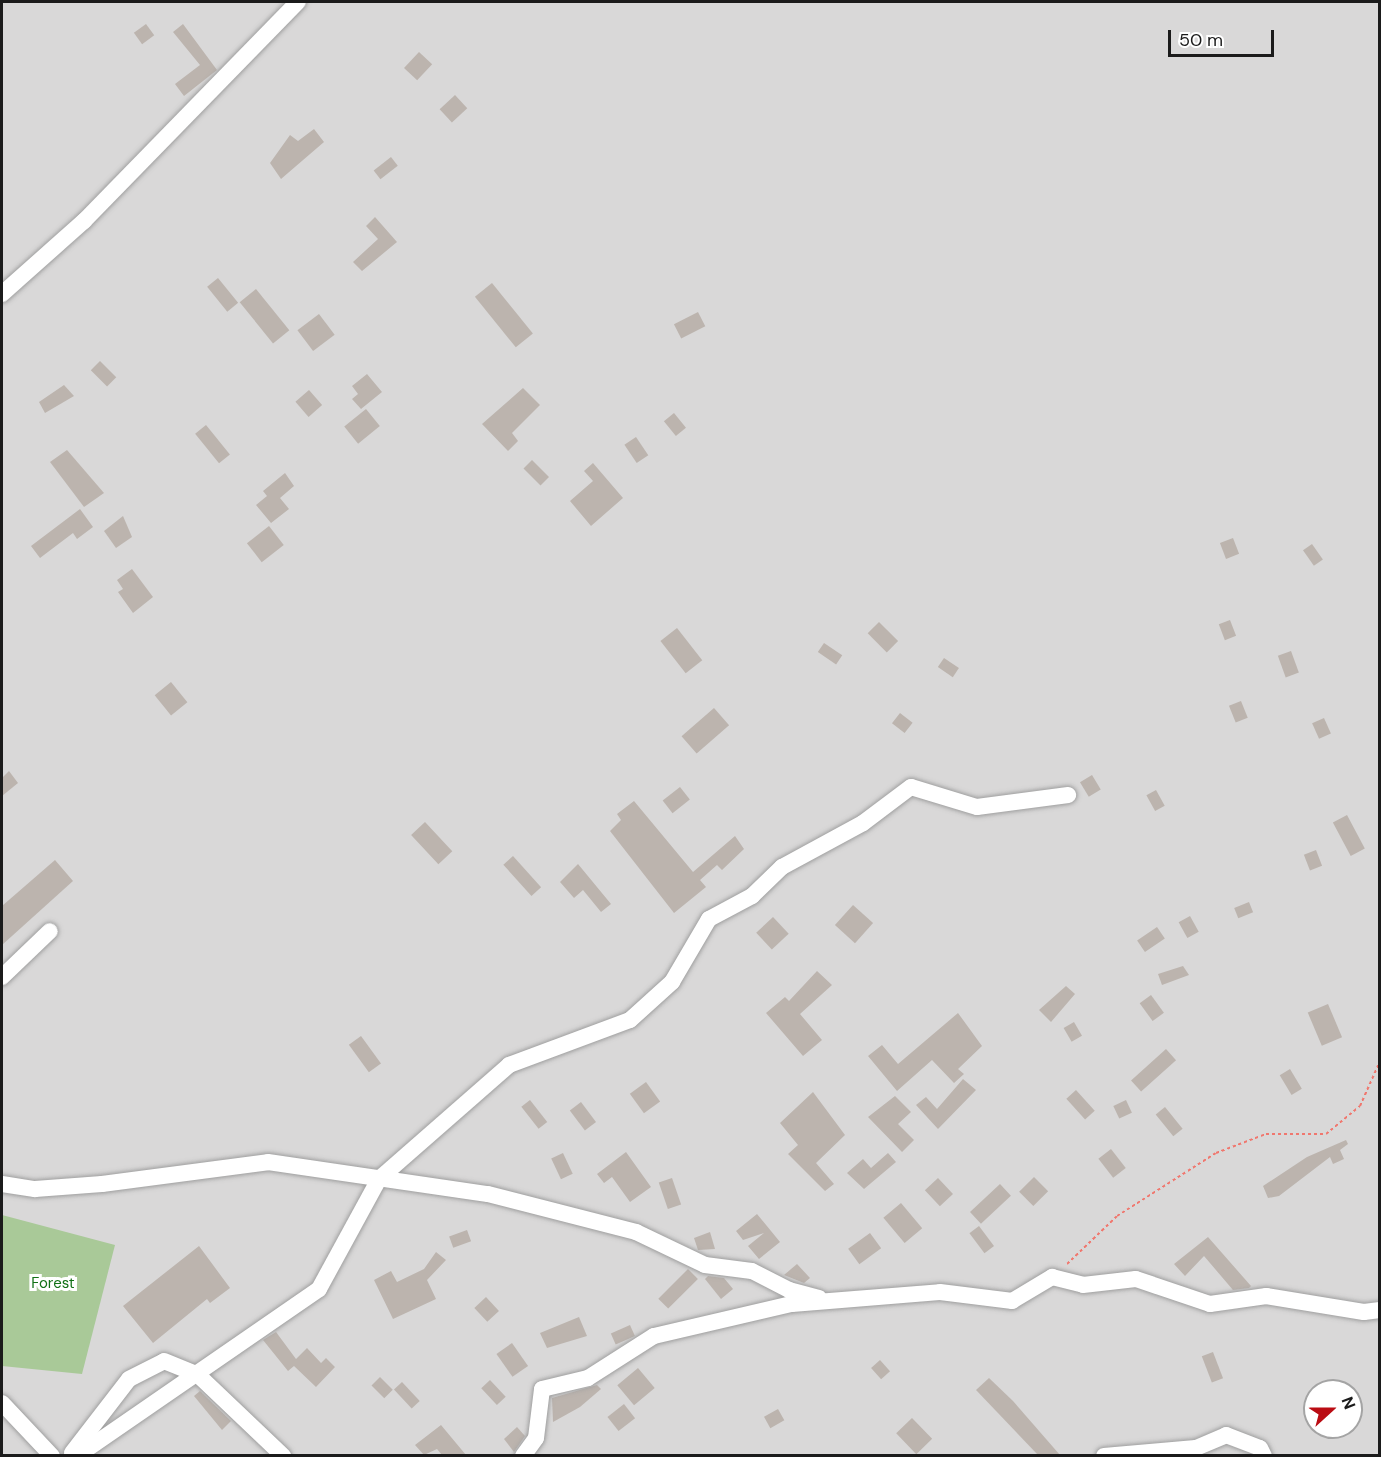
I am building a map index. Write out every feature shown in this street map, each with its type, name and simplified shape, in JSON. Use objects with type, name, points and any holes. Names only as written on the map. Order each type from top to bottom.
[{"type":"street","points":[[2,294],[84,221],[298,2]]},
{"type":"street","points":[[77,1455],[319,1288],[379,1179],[509,1065],[630,1020],[672,982],[710,920],[752,896],[782,867],[863,823],[911,787],[977,807],[1068,795]]},
{"type":"street","points":[[2,977],[50,931]]},
{"type":"street","points":[[2,1184],[35,1189],[102,1184],[268,1162],[488,1194],[636,1232],[705,1265],[752,1271],[789,1290],[831,1302]]},
{"type":"street","points":[[523,1455],[536,1438],[542,1389],[588,1378],[654,1336],[687,1326],[792,1304],[940,1292],[1012,1300],[1052,1277],[1083,1285],[1136,1279],[1210,1304],[1266,1296],[1364,1312],[1380,1310]]},
{"type":"street","points":[[70,1455],[129,1379],[142,1369],[164,1361],[197,1374],[283,1455]]},
{"type":"street","points":[[2,1403],[52,1455]]},
{"type":"street","points":[[1104,1455],[1196,1448],[1226,1435],[1260,1448],[1264,1455]]},
{"type":"path","points":[[1052,1277],[1117,1216],[1216,1153],[1266,1134],[1326,1134],[1360,1106],[1380,1061]]},
{"type":"shaded area","points":[[2,2],[1379,2],[1379,1455],[2,1455]]},
{"type":"green space","name":"Forest","points":[[2,1215],[115,1245],[82,1374],[2,1366]]},
{"type":"building","points":[[146,24],[154,35],[142,44],[134,33]]},
{"type":"building","points":[[183,24],[217,70],[184,96],[175,84],[200,65],[173,32]]},
{"type":"building","points":[[419,52],[432,64],[417,80],[404,68]]},
{"type":"building","points":[[455,95],[467,108],[452,122],[440,109]]},
{"type":"building","points":[[314,129],[324,142],[281,179],[270,163],[290,135],[298,141]]},
{"type":"building","points":[[391,157],[398,166],[380,179],[374,171]]},
{"type":"building","points":[[375,217],[397,242],[362,271],[353,262],[378,239],[366,226]]},
{"type":"building","points":[[218,278],[238,303],[227,312],[207,287]]},
{"type":"building","points":[[492,283],[533,334],[516,347],[475,297]]},
{"type":"building","points":[[256,289],[289,330],[273,343],[240,302]]},
{"type":"building","points":[[698,312],[705,326],[681,339],[674,324]]},
{"type":"building","points":[[319,314],[335,335],[313,351],[297,330]]},
{"type":"building","points":[[100,361],[116,377],[107,386],[91,370]]},
{"type":"building","points":[[367,374],[382,392],[361,409],[352,399],[358,394],[352,386]]},
{"type":"building","points":[[64,385],[74,396],[45,413],[39,402]]},
{"type":"building","points":[[523,388],[540,405],[512,433],[518,441],[508,451],[482,424]]},
{"type":"building","points":[[309,390],[322,405],[309,417],[295,402]]},
{"type":"building","points":[[366,409],[380,426],[358,444],[344,427]]},
{"type":"building","points":[[674,413],[686,428],[676,436],[664,421]]},
{"type":"building","points":[[206,425],[230,455],[219,463],[195,434]]},
{"type":"building","points":[[636,437],[648,455],[637,463],[624,445]]},
{"type":"building","points":[[67,450],[104,493],[84,507],[50,462]]},
{"type":"building","points":[[532,460],[549,477],[540,485],[524,468]]},
{"type":"building","points":[[593,463],[623,498],[591,526],[570,501],[593,481],[584,471]]},
{"type":"building","points":[[285,473],[294,486],[280,498],[289,509],[271,523],[256,505],[267,496],[263,491]]},
{"type":"building","points":[[80,509],[93,527],[77,539],[73,533],[40,558],[31,546]]},
{"type":"building","points":[[123,516],[132,537],[116,548],[104,531]]},
{"type":"building","points":[[269,526],[284,545],[262,562],[247,543]]},
{"type":"building","points":[[1233,538],[1239,554],[1226,559],[1220,543]]},
{"type":"building","points":[[1312,544],[1323,560],[1314,566],[1303,550]]},
{"type":"building","points":[[132,569],[153,597],[133,613],[118,592],[123,589],[117,580]]},
{"type":"building","points":[[1230,620],[1236,636],[1225,640],[1219,624]]},
{"type":"building","points":[[879,622],[898,641],[887,652],[868,633]]},
{"type":"building","points":[[677,628],[702,660],[686,673],[660,641]]},
{"type":"building","points":[[824,643],[842,655],[836,664],[818,652]]},
{"type":"building","points":[[1291,651],[1299,673],[1286,677],[1278,656]]},
{"type":"building","points":[[944,658],[959,668],[953,677],[938,667]]},
{"type":"building","points":[[171,682],[187,702],[171,715],[155,695]]},
{"type":"building","points":[[1241,701],[1248,718],[1236,723],[1229,706]]},
{"type":"building","points":[[714,708],[729,725],[697,754],[682,736]]},
{"type":"building","points":[[900,713],[913,723],[905,733],[892,723]]},
{"type":"building","points":[[1324,718],[1331,734],[1319,739],[1312,723]]},
{"type":"building","points":[[9,771],[18,783],[2,796],[2,778]]},
{"type":"building","points":[[1092,775],[1101,790],[1089,797],[1080,782]]},
{"type":"building","points":[[680,787],[690,800],[673,813],[663,801]]},
{"type":"building","points":[[1156,790],[1165,806],[1155,811],[1146,795]]},
{"type":"building","points":[[634,801],[693,872],[735,836],[744,849],[722,870],[717,865],[700,880],[706,887],[674,913],[610,831],[621,820],[617,814]]},
{"type":"building","points":[[1347,815],[1365,849],[1351,856],[1333,823]]},
{"type":"building","points":[[425,822],[452,851],[438,864],[411,835]]},
{"type":"building","points":[[1316,850],[1322,866],[1310,871],[1304,855]]},
{"type":"building","points":[[513,856],[541,887],[531,896],[503,865]]},
{"type":"building","points":[[55,860],[73,881],[2,945],[2,906]]},
{"type":"building","points":[[578,864],[611,904],[601,912],[583,890],[574,898],[560,882]]},
{"type":"building","points":[[1249,902],[1253,912],[1238,918],[1234,908]]},
{"type":"building","points":[[853,905],[873,923],[855,943],[835,925]]},
{"type":"building","points":[[1190,916],[1199,932],[1187,938],[1179,922]]},
{"type":"building","points":[[773,917],[789,934],[772,950],[756,933]]},
{"type":"building","points":[[1157,927],[1165,939],[1145,952],[1137,940]]},
{"type":"building","points":[[1183,966],[1189,975],[1162,985],[1158,974]]},
{"type":"building","points":[[817,971],[832,985],[800,1014],[822,1040],[803,1056],[766,1013],[785,997],[789,1001]]},
{"type":"building","points":[[1066,986],[1075,994],[1051,1022],[1039,1010]]},
{"type":"building","points":[[1151,995],[1164,1013],[1153,1021],[1140,1003]]},
{"type":"building","points":[[1328,1004],[1342,1037],[1322,1046],[1308,1013]]},
{"type":"building","points":[[958,1013],[982,1046],[958,1069],[964,1074],[954,1083],[932,1060],[897,1091],[868,1056],[882,1045],[898,1064]]},
{"type":"building","points":[[1074,1022],[1082,1036],[1072,1042],[1064,1028]]},
{"type":"building","points":[[361,1036],[381,1064],[369,1072],[349,1045]]},
{"type":"building","points":[[1166,1049],[1176,1060],[1141,1092],[1131,1080]]},
{"type":"building","points":[[1290,1069],[1302,1089],[1292,1095],[1280,1075]]},
{"type":"building","points":[[963,1079],[976,1090],[938,1129],[916,1105],[926,1097],[937,1109]]},
{"type":"building","points":[[646,1082],[660,1101],[644,1113],[630,1094]]},
{"type":"building","points":[[1076,1090],[1095,1111],[1085,1120],[1066,1099]]},
{"type":"building","points":[[813,1092],[845,1135],[816,1163],[834,1184],[825,1191],[788,1154],[798,1145],[780,1123]]},
{"type":"building","points":[[895,1096],[911,1112],[898,1124],[914,1140],[902,1152],[868,1117]]},
{"type":"building","points":[[530,1100],[547,1122],[539,1129],[521,1107]]},
{"type":"building","points":[[1126,1100],[1132,1113],[1119,1119],[1113,1106]]},
{"type":"building","points":[[581,1102],[596,1122],[585,1130],[570,1110]]},
{"type":"building","points":[[1165,1107],[1183,1129],[1173,1136],[1156,1115]]},
{"type":"building","points":[[1346,1140],[1348,1144],[1340,1150],[1344,1159],[1333,1164],[1330,1157],[1279,1196],[1268,1198],[1263,1186],[1307,1157]]},
{"type":"building","points":[[1111,1149],[1126,1168],[1113,1178],[1098,1159]]},
{"type":"building","points":[[626,1152],[651,1187],[630,1202],[612,1177],[604,1183],[597,1174]]},
{"type":"building","points":[[563,1153],[573,1174],[561,1179],[551,1158]]},
{"type":"building","points":[[888,1153],[896,1162],[864,1189],[847,1173],[863,1159],[871,1168]]},
{"type":"building","points":[[1034,1177],[1048,1191],[1033,1206],[1019,1192]]},
{"type":"building","points":[[672,1178],[681,1204],[668,1209],[659,1183]]},
{"type":"building","points":[[938,1178],[953,1194],[940,1206],[925,1190]]},
{"type":"building","points":[[1000,1184],[1011,1196],[981,1224],[970,1212]]},
{"type":"building","points":[[901,1203],[922,1228],[905,1243],[883,1218]]},
{"type":"building","points":[[757,1214],[780,1242],[759,1259],[748,1246],[764,1233],[743,1240],[736,1231]]},
{"type":"building","points":[[979,1226],[994,1246],[984,1253],[969,1233]]},
{"type":"building","points":[[467,1230],[471,1241],[453,1248],[449,1236]]},
{"type":"building","points":[[710,1232],[715,1249],[698,1250],[694,1238]]},
{"type":"building","points":[[870,1233],[881,1248],[859,1264],[848,1249]]},
{"type":"building","points":[[1208,1237],[1251,1286],[1249,1288],[1233,1290],[1204,1256],[1185,1276],[1174,1264]]},
{"type":"building","points":[[199,1246],[230,1288],[210,1303],[207,1299],[153,1343],[123,1306]]},
{"type":"building","points":[[436,1252],[446,1260],[427,1280],[436,1299],[393,1319],[374,1280],[391,1271],[397,1282],[424,1269]]},
{"type":"building","points":[[797,1264],[810,1278],[804,1283],[784,1275]]},
{"type":"building","points":[[688,1269],[698,1279],[668,1309],[658,1299]]},
{"type":"building","points":[[708,1276],[724,1278],[733,1289],[721,1299],[705,1279]]},
{"type":"building","points":[[486,1297],[499,1311],[487,1322],[474,1308]]},
{"type":"building","points":[[579,1317],[587,1336],[547,1348],[540,1333]]},
{"type":"building","points":[[630,1325],[635,1336],[616,1345],[611,1334]]},
{"type":"building","points":[[276,1332],[296,1359],[307,1348],[321,1363],[326,1358],[335,1367],[316,1387],[294,1366],[288,1371],[263,1340]]},
{"type":"building","points":[[512,1343],[528,1366],[512,1377],[496,1354]]},
{"type":"building","points":[[1213,1352],[1223,1378],[1212,1382],[1202,1356]]},
{"type":"building","points":[[880,1360],[890,1371],[881,1379],[871,1368]]},
{"type":"building","points":[[638,1368],[655,1388],[634,1405],[617,1385]]},
{"type":"building","points":[[380,1377],[393,1390],[384,1398],[372,1385]]},
{"type":"building","points":[[989,1378],[1013,1401],[1060,1455],[1038,1455],[976,1390]]},
{"type":"building","points":[[490,1380],[506,1397],[497,1405],[481,1388]]},
{"type":"building","points":[[402,1382],[420,1401],[412,1409],[394,1390]]},
{"type":"building","points":[[597,1385],[601,1389],[580,1407],[553,1422],[552,1398]]},
{"type":"building","points":[[200,1391],[231,1421],[222,1430],[194,1396]]},
{"type":"building","points":[[624,1404],[635,1418],[619,1431],[607,1417]]},
{"type":"building","points":[[778,1409],[784,1420],[770,1428],[764,1417]]},
{"type":"building","points":[[912,1418],[932,1439],[916,1454],[896,1433]]},
{"type":"building","points":[[441,1425],[466,1455],[442,1455],[437,1449],[424,1455],[415,1445]]},
{"type":"building","points":[[517,1427],[525,1436],[514,1452],[504,1439]]}]
